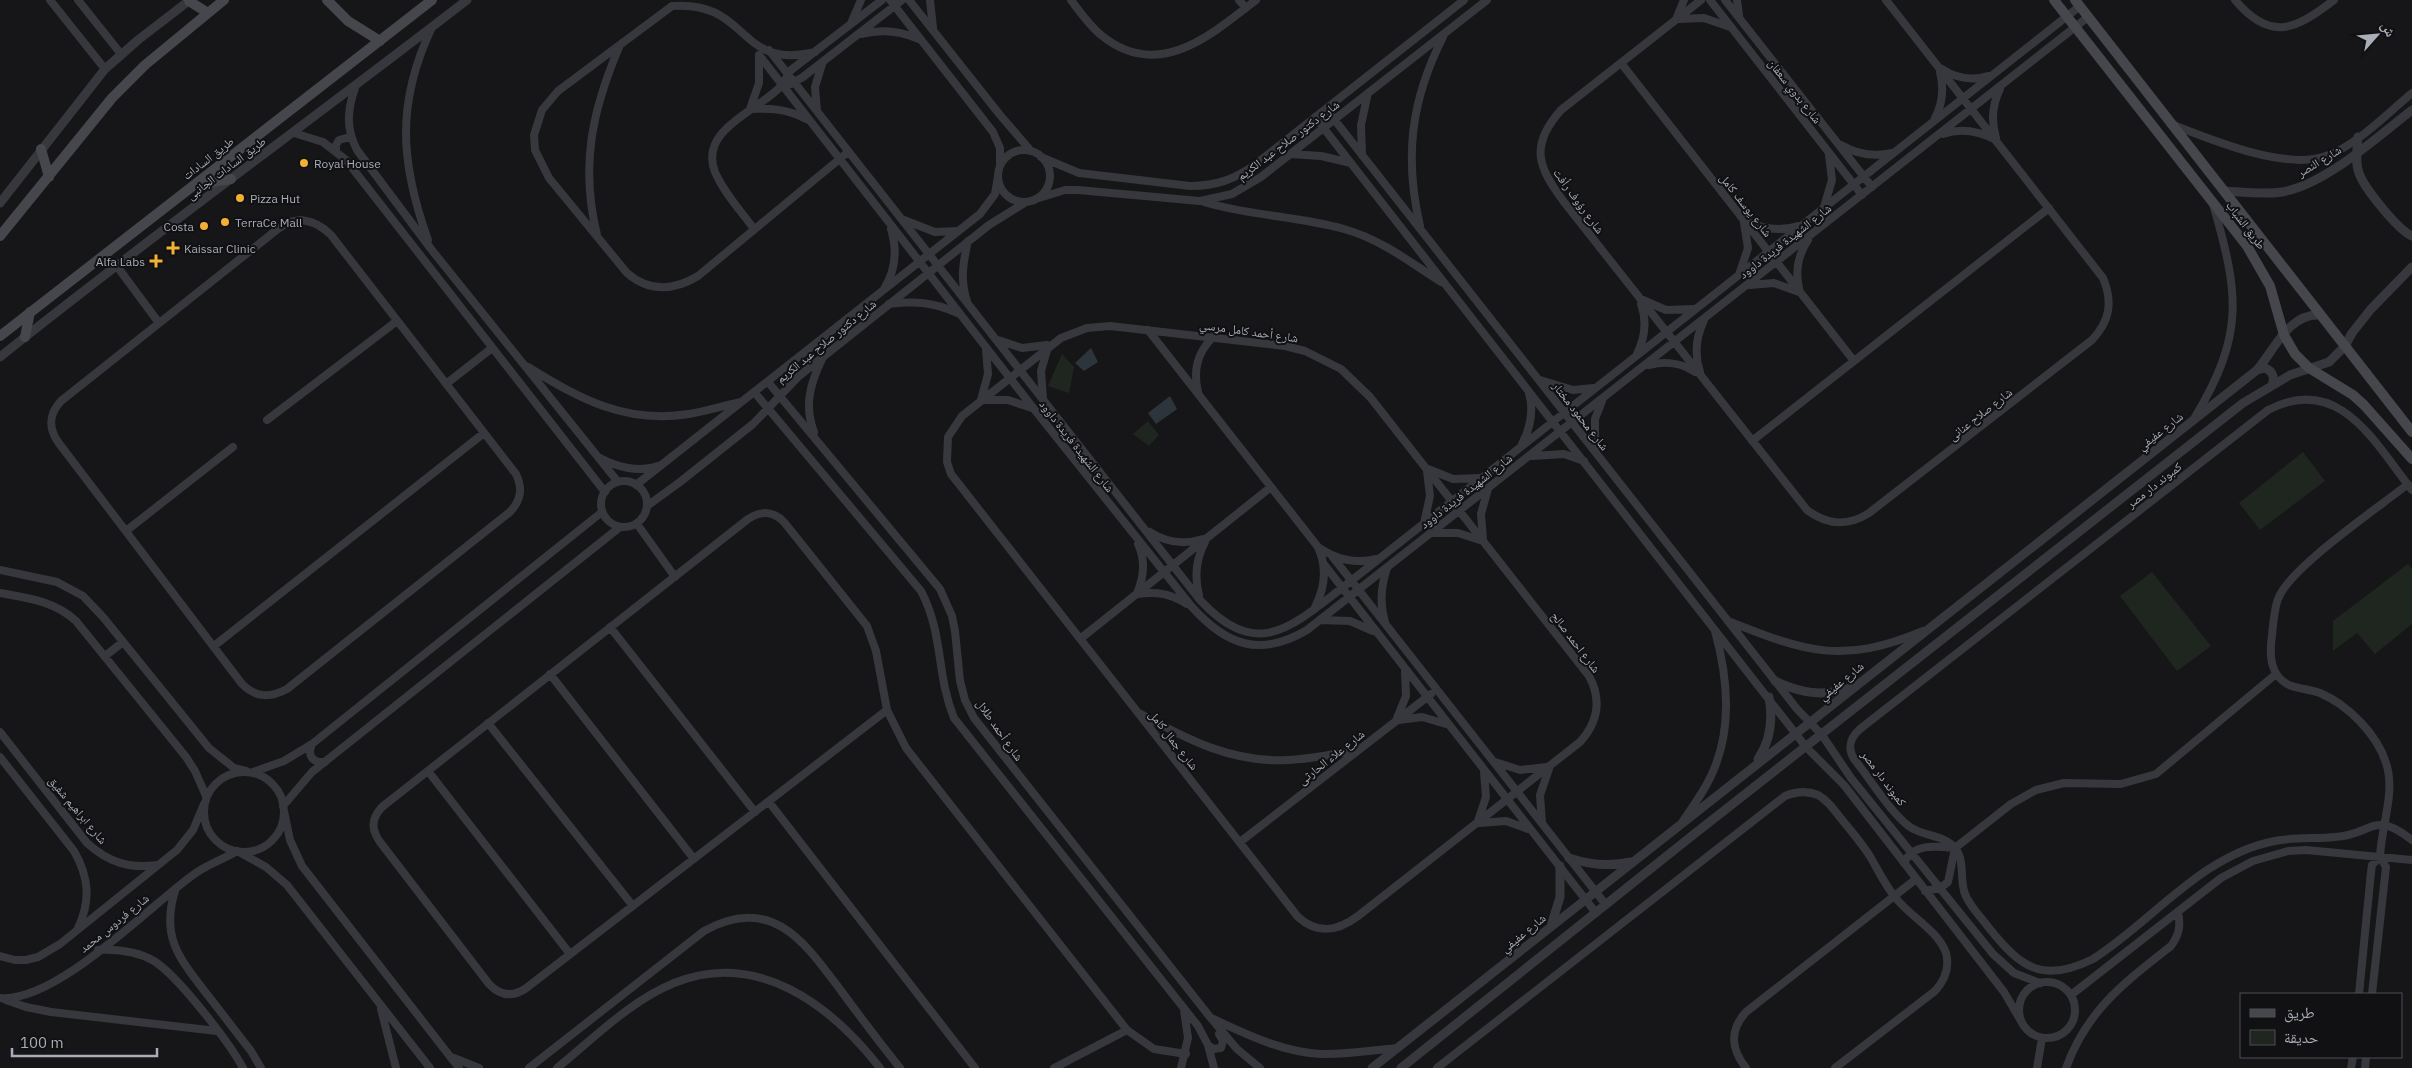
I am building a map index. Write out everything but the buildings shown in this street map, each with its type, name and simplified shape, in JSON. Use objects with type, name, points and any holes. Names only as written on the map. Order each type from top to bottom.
[{"type":"main road","points":[[189,0],[208,13]]},
{"type":"main road","points":[[0,236],[124,85],[224,0]]},
{"type":"main road","points":[[328,0],[348,21],[380,41]]},
{"type":"main road","name":"طريق السادات","points":[[0,336],[432,0]]},
{"type":"main road","name":"طريق الشباب","points":[[2054,0],[2247,246],[2264,272],[2275,301],[2284,335],[2296,354],[2309,368],[2353,396],[2381,422],[2412,459]]},
{"type":"main road","name":"طريق الشباب","points":[[2077,3],[2412,432]]},
{"type":"main road","points":[[41,149],[49,177]]},
{"type":"main road","points":[[193,186],[232,179]]},
{"type":"main road","points":[[25,337],[30,312]]},
{"type":"street","points":[[50,0],[105,69]]},
{"type":"street","points":[[78,0],[121,54]]},
{"type":"street","points":[[0,203],[105,69],[189,0]]},
{"type":"street","name":"طريق السادات الجانبى","points":[[0,357],[116,265],[354,88],[467,0]]},
{"type":"street","points":[[851,24],[860,0]]},
{"type":"street","points":[[782,86],[788,74],[882,0]]},
{"type":"street","points":[[754,229],[720,183],[714,169],[713,155],[717,142],[725,130],[750,109],[782,86],[794,83],[858,35],[892,3],[902,0]]},
{"type":"street","points":[[892,3],[993,132],[1000,148],[998,176],[1003,192],[1017,202],[1026,202],[1039,198],[1048,186],[1050,178],[1046,163],[1042,157],[1031,151],[909,0]]},
{"type":"street","points":[[930,0],[934,32]]},
{"type":"street","points":[[1071,0],[1101,35],[1116,45],[1132,51],[1150,54],[1167,54],[1200,42],[1256,0]]},
{"type":"street","points":[[1239,0],[1246,8]]},
{"type":"street","name":"شارع دكتور صلاح عبد الكريم","points":[[1042,157],[1066,170],[1092,176],[1190,186],[1210,185],[1230,180],[1242,174],[1464,0]]},
{"type":"street","name":"شارع دكتور صلاح عبد الكريم","points":[[1039,198],[1065,190],[1078,190],[1200,201],[1224,196],[1247,187],[1487,0]]},
{"type":"street","points":[[1684,0],[1676,19],[1704,18],[1731,27]]},
{"type":"street","name":"شارع رؤوف رأفت","points":[[1674,343],[1546,179],[1540,155],[1542,143],[1552,120],[1572,100],[1701,0]]},
{"type":"street","name":"شارع بدوي سعفان","points":[[1710,0],[1862,195]]},
{"type":"street","name":"شارع بدوي سعفان","points":[[1725,0],[1872,188]]},
{"type":"street","points":[[1737,0],[1740,20]]},
{"type":"street","points":[[1886,0],[1963,99]]},
{"type":"street","points":[[2235,0],[2247,14],[2260,22],[2274,27],[2290,27],[2304,22],[2334,0]]},
{"type":"street","points":[[815,52],[792,55],[769,50],[755,41],[730,13],[717,5],[702,1],[672,6],[621,43],[549,100],[542,110],[534,135],[535,150],[540,164],[567,202],[627,273],[637,282],[662,288],[675,287],[692,279],[848,152]]},
{"type":"street","name":"شارع الشهيدة فريدة داوود","points":[[769,50],[1200,600],[1224,622],[1250,633],[1277,631],[1312,611],[2067,17],[2077,3]]},
{"type":"street","name":"شارع الشهيدة فريدة داوود","points":[[839,160],[1135,538],[1192,606],[1218,633],[1243,644],[1256,646],[1283,642],[1295,637],[1320,620],[2088,17]]},
{"type":"street","points":[[431,249],[413,196],[406,148],[406,122],[412,81],[422,49],[432,27]]},
{"type":"street","points":[[858,35],[884,30],[897,32],[922,41]]},
{"type":"street","points":[[1420,228],[1411,172],[1412,133],[1422,86],[1432,59],[1445,34]]},
{"type":"street","points":[[750,109],[759,83],[758,55],[755,41]]},
{"type":"street","points":[[597,238],[589,190],[590,139],[603,88],[621,43]]},
{"type":"street","points":[[758,55],[839,160]]},
{"type":"street","points":[[818,113],[814,87],[823,62]]},
{"type":"street","name":"شارع يوسف كامل","points":[[1621,62],[1854,361]]},
{"type":"street","points":[[1938,67],[1959,77],[1976,78],[1993,75]]},
{"type":"street","points":[[1934,122],[1939,112],[1943,90],[1938,67]]},
{"type":"street","points":[[1996,140],[1993,129],[1993,107],[2001,87]]},
{"type":"street","points":[[354,88],[348,112],[350,137],[357,150],[431,249],[618,482]]},
{"type":"street","points":[[1362,155],[1361,125],[1368,93]]},
{"type":"street","points":[[2171,124],[2244,150],[2290,158],[2318,159],[2328,156],[2358,137],[2412,93]]},
{"type":"street","name":"شارع صلاح عنانى","points":[[1674,343],[1807,510],[1826,521],[1849,522],[1869,513],[2092,340],[2106,322],[2109,311],[2108,289],[2103,278],[1963,99]]},
{"type":"street","points":[[750,109],[786,111],[808,121]]},
{"type":"street","name":"شارع محمود مختار","points":[[1326,109],[1775,681],[1822,735],[1850,778],[2002,965],[2014,973],[2040,983]]},
{"type":"street","name":"شارع النصر","points":[[2224,191],[2252,194],[2284,192],[2314,181],[2357,153],[2412,110]]},
{"type":"street","name":"شارع محمود مختار","points":[[1315,117],[1714,626],[1806,747],[1844,785],[2004,992],[2021,1022]]},
{"type":"street","points":[[1938,135],[1962,130],[1980,133],[1996,140]]},
{"type":"street","points":[[294,133],[323,142],[336,150],[346,160],[604,492]]},
{"type":"street","points":[[336,150],[336,144],[339,140],[350,137]]},
{"type":"street","points":[[2358,137],[2358,171],[2364,183],[2400,228],[2412,236]]},
{"type":"street","points":[[1836,142],[1849,150],[1864,155],[1879,156],[1894,153]]},
{"type":"street","points":[[1000,166],[1004,159],[1016,151],[1031,151]]},
{"type":"street","points":[[1824,208],[1832,180],[1828,151]]},
{"type":"street","points":[[1291,154],[1321,156],[1351,163]]},
{"type":"street","name":"شارع دكتور صلاح عبد الكريم","points":[[636,485],[980,214],[992,202],[998,176]]},
{"type":"street","points":[[2194,420],[2213,388],[2223,365],[2233,317],[2234,292],[2230,269],[2211,200]]},
{"type":"street","points":[[1200,201],[1230,210],[1328,225],[1353,232],[1392,250],[1448,287]]},
{"type":"street","name":"شارع دكتور صلاح عبد الكريم","points":[[647,506],[745,432],[779,395],[822,357],[998,218],[1026,202]]},
{"type":"street","points":[[1752,441],[2049,208]]},
{"type":"street","points":[[899,217],[916,226],[935,232],[959,231]]},
{"type":"street","points":[[1743,219],[1764,228],[1778,230],[1803,225]]},
{"type":"street","points":[[1738,276],[1745,262],[1748,248],[1747,233],[1743,219]]},
{"type":"street","points":[[301,220],[318,224],[331,235],[397,321],[516,474],[520,482],[520,498],[516,506],[287,689],[271,696],[262,696],[248,690],[126,531],[53,434],[51,416],[61,400],[290,222],[301,220]]},
{"type":"street","points":[[884,290],[894,266],[894,238],[889,224]]},
{"type":"street","points":[[1746,286],[1774,283],[1800,293],[1797,269],[1799,257],[1811,235]]},
{"type":"street","points":[[968,241],[962,267],[962,280],[968,305]]},
{"type":"street","points":[[116,265],[159,322]]},
{"type":"street","points":[[1401,1068],[2243,403],[2272,385],[2309,368],[2329,362],[2345,346],[2361,320],[2411,269]]},
{"type":"street","points":[[1638,298],[1666,310],[1696,309]]},
{"type":"street","points":[[1636,356],[1642,345],[1645,321],[1638,298]]},
{"type":"street","points":[[889,304],[932,303],[959,313]]},
{"type":"street","points":[[471,321],[481,312]]},
{"type":"street","name":"شارع عفيفي","points":[[1372,1068],[2257,370],[2292,323],[2298,318],[2320,315]]},
{"type":"street","points":[[1701,376],[1697,365],[1697,341],[1704,319]]},
{"type":"street","points":[[268,420],[397,321]]},
{"type":"street","name":"شارع أحمد كامل مرسي","points":[[1019,369],[1061,338],[1087,328],[1110,326],[1285,346],[1317,356],[1341,369],[1370,397],[1452,501]]},
{"type":"street","points":[[1148,330],[1318,547],[1332,556],[1351,561],[1379,559]]},
{"type":"street","points":[[1198,394],[1196,369],[1198,356],[1213,337]]},
{"type":"street","points":[[996,339],[1022,348],[1049,345],[1041,372],[1043,399]]},
{"type":"street","points":[[986,347],[988,374],[981,400],[1008,400],[1034,409]]},
{"type":"street","points":[[446,384],[492,348]]},
{"type":"street","points":[[816,439],[810,423],[808,406],[810,389],[822,357]]},
{"type":"street","points":[[522,363],[578,397],[621,412],[643,416],[674,416],[745,400]]},
{"type":"street","points":[[1644,366],[1656,363],[1674,364],[1691,369],[1701,376]]},
{"type":"street","points":[[2257,370],[2265,368],[2271,372],[2274,378],[2272,385]]},
{"type":"street","name":"شارع جمال كامل","points":[[1019,369],[962,416],[948,437],[946,449],[951,474],[1298,917],[1317,928],[1332,929],[1346,925],[1517,792]]},
{"type":"street","points":[[1538,379],[1561,388],[1573,390],[1596,388]]},
{"type":"street","name":"شارع أحمد طلال","points":[[768,382],[940,589],[952,616],[960,681],[965,700],[974,718],[1236,1049],[1260,1068]]},
{"type":"street","points":[[1521,447],[1528,433],[1532,418],[1532,403],[1528,388]]},
{"type":"street","points":[[754,393],[921,591],[930,609],[936,628],[946,700],[954,718],[970,742],[1049,836],[1198,1026],[1208,1045],[1214,1068]]},
{"type":"street","points":[[1595,452],[1595,419],[1603,398]]},
{"type":"street","name":"كمبوند دار مصر","points":[[1955,848],[1947,842],[1924,835],[1906,825],[1851,753],[1850,746],[1855,733],[2268,410],[2296,400],[2311,399],[2326,402],[2340,408],[2363,428],[2410,487]]},
{"type":"street","points":[[214,646],[484,433]]},
{"type":"street","points":[[126,531],[233,447]]},
{"type":"street","points":[[1530,456],[1552,453],[1564,454],[1585,462]]},
{"type":"street","points":[[596,456],[608,462],[636,469],[651,469],[665,463]]},
{"type":"street","points":[[1424,524],[1430,496],[1426,469],[1453,479],[1481,478]]},
{"type":"street","points":[[238,851],[256,850],[271,841],[280,828],[284,809],[301,784],[324,762],[620,527],[637,524],[644,516],[647,506],[644,494],[636,485],[627,482],[618,482],[604,492],[601,504],[602,512],[607,520],[620,527]]},
{"type":"street","points":[[1080,639],[1271,487]]},
{"type":"street","points":[[2372,993],[2386,867],[2380,857],[2389,776],[2383,754],[2355,717],[2331,698],[2292,686],[2276,674],[2272,667],[2271,649],[2274,611],[2284,587],[2301,568],[2410,487]]},
{"type":"street","points":[[1431,533],[1458,532],[1483,541],[1481,514],[1488,488]]},
{"type":"street","name":"شارع احمد صالح","points":[[1452,501],[1589,676],[1594,685],[1597,706],[1592,726],[1580,742],[1517,792]]},
{"type":"street","points":[[205,800],[216,782],[222,777],[238,772],[249,772],[284,761],[312,744],[602,512]]},
{"type":"street","points":[[888,710],[518,993],[502,994],[489,984],[375,835],[373,827],[376,813],[755,514],[763,512],[778,516],[867,626],[876,651],[892,724],[906,748],[1127,1030],[1154,1049],[1186,1054]]},
{"type":"street","points":[[637,524],[675,577]]},
{"type":"street","points":[[1146,530],[1169,541],[1182,543],[1207,538]]},
{"type":"street","points":[[2053,532],[2063,544]]},
{"type":"street","points":[[1135,538],[1140,549],[1143,566],[1141,583],[1136,594]]},
{"type":"street","points":[[1200,600],[1196,567],[1201,549],[1207,538]]},
{"type":"street","points":[[1312,611],[1324,583],[1323,563],[1318,547]]},
{"type":"street","points":[[1332,556],[1606,905]]},
{"type":"street","points":[[1323,563],[1596,913]]},
{"type":"street","points":[[1386,626],[1381,603],[1387,568]]},
{"type":"street","points":[[0,570],[43,578],[70,588],[94,606],[209,748],[234,768],[249,772],[273,784],[284,809],[290,840],[302,866],[459,1068]]},
{"type":"street","points":[[0,593],[46,602],[62,610],[76,621],[186,757],[195,771],[205,800],[204,820],[210,834],[222,845],[238,851],[266,867],[287,885],[430,1068]]},
{"type":"street","points":[[1136,594],[1160,593],[1192,606]]},
{"type":"street","points":[[1320,620],[1350,621],[1376,633]]},
{"type":"street","points":[[1728,621],[1783,643],[1829,652],[1876,648],[1925,630]]},
{"type":"street","points":[[1682,822],[1710,778],[1719,755],[1724,731],[1725,682],[1722,656],[1714,626]]},
{"type":"street","points":[[610,627],[755,812]]},
{"type":"street","points":[[105,656],[123,642]]},
{"type":"street","points":[[1395,722],[1406,696],[1404,668]]},
{"type":"street","points":[[550,674],[694,859]]},
{"type":"street","points":[[1904,862],[1911,852],[1925,847],[1955,848],[2011,804],[2036,790],[2064,783],[2121,784],[2156,774],[2276,674]]},
{"type":"street","points":[[1775,681],[1806,692],[1839,691],[1855,686]]},
{"type":"street","name":"شارع علاء الحارثى","points":[[1240,842],[1436,689]]},
{"type":"street","points":[[1754,765],[1768,740],[1771,712],[1769,697]]},
{"type":"street","points":[[1137,712],[1191,741],[1239,757],[1290,760],[1358,750]]},
{"type":"street","points":[[1395,722],[1422,717],[1448,724]]},
{"type":"street","points":[[488,723],[633,906]]},
{"type":"street","name":"شارع ابراهيم شفيق","points":[[0,732],[87,843],[99,854],[128,866],[144,867],[159,864]]},
{"type":"street","points":[[312,744],[309,751],[311,758],[317,763],[324,762]]},
{"type":"street","points":[[0,757],[74,851],[81,863],[87,890],[87,904],[78,930]]},
{"type":"street","points":[[1493,761],[1520,770],[1549,767],[1540,795],[1542,824]]},
{"type":"street","points":[[1483,769],[1486,797],[1477,823],[1506,821],[1520,824],[1532,831]]},
{"type":"street","points":[[428,771],[570,954]]},
{"type":"street","points":[[1437,1068],[1785,796],[1795,792],[1816,794],[1826,800],[1866,850],[1894,897],[1939,942],[1945,951],[1948,961],[1947,972],[1935,990],[1835,1068]]},
{"type":"street","name":"شارع فردوس محمد","points":[[0,956],[15,960],[38,957],[60,944],[186,841],[199,819],[205,800]]},
{"type":"street","points":[[769,802],[975,1068]]},
{"type":"street","points":[[1955,848],[1961,859],[1962,880],[1966,896],[1998,939],[2014,958],[2042,970],[2052,971],[2073,968],[2102,954],[2204,872],[2234,854],[2274,841],[2302,837],[2335,838],[2372,825],[2383,824],[2398,829],[2412,840]]},
{"type":"street","points":[[1049,836],[1060,827]]},
{"type":"street","points":[[1925,891],[1940,888],[1950,879],[1955,848]]},
{"type":"street","points":[[2071,995],[2221,878],[2253,861],[2270,855],[2306,850],[2412,860]]},
{"type":"street","name":"شارع فردوس محمد","points":[[2,999],[18,998],[44,989],[98,950],[202,868],[238,851]]},
{"type":"street","points":[[2359,993],[2370,872],[2372,865],[2380,857]]},
{"type":"street","points":[[1569,858],[1594,865],[1621,864],[1633,861]]},
{"type":"street","points":[[1550,927],[1560,897],[1560,866]]},
{"type":"street","points":[[1746,1068],[1736,1053],[1733,1042],[1734,1031],[1738,1021],[1746,1012],[1916,879]]},
{"type":"street","points":[[176,888],[171,902],[170,931],[179,959],[251,1051],[261,1068]]},
{"type":"street","points":[[2066,1068],[2080,1036],[2103,1002],[2176,939],[2179,930],[2178,912]]},
{"type":"street","points":[[528,1068],[704,931],[717,924],[746,918],[775,923],[800,939],[900,1068]]},
{"type":"street","points":[[98,950],[127,951],[154,961],[176,980],[217,1031],[243,1068]]},
{"type":"street","points":[[557,1068],[634,1006],[654,994],[694,976],[716,974],[761,978],[803,995],[840,1023],[880,1068]]},
{"type":"street","points":[[2040,983],[2058,984],[2071,995],[2075,1011],[2070,1026],[2058,1036],[2042,1038],[2026,1029],[2021,1022],[2019,1012],[2024,993],[2040,983]]},
{"type":"street","points":[[2,999],[26,1007],[51,1012],[217,1031]]},
{"type":"street","points":[[380,1004],[396,1068]]},
{"type":"street","points":[[1181,1068],[1186,1054],[1188,1038],[1184,1008]]},
{"type":"street","points":[[1208,1045],[1218,1050],[1223,1043],[1210,1017]]},
{"type":"street","points":[[1210,1017],[1255,1038],[1298,1051],[1344,1054],[1398,1048]]},
{"type":"street","points":[[1054,1068],[1127,1030]]},
{"type":"street","points":[[2037,1068],[2042,1038]]},
{"type":"street","points":[[450,1056],[480,1068]]},
{"type":"green space","points":[[1062,354],[1074,367],[1069,393],[1048,386]]},
{"type":"green space","points":[[1148,421],[1159,435],[1149,446],[1133,434]]},
{"type":"green space","points":[[2303,452],[2325,481],[2260,530],[2239,503]]},
{"type":"green space","points":[[2408,564],[2412,569],[2412,624],[2375,654],[2357,633],[2333,651],[2333,621]]},
{"type":"green space","points":[[2152,572],[2211,646],[2177,671],[2120,596]]},
{"type":"shaded area","points":[[1091,348],[1098,362],[1084,371],[1075,363]]},
{"type":"shaded area","points":[[1170,396],[1177,409],[1156,424],[1148,413]]},
{"type":"place","name":"Royal House","points":[[304,163]]},
{"type":"place","name":"Pizza Hut","points":[[240,198]]},
{"type":"place","name":"TerraCe Mall","points":[[225,222]]},
{"type":"place","name":"Costa","points":[[204,226]]},
{"type":"place","name":"Kaissar Clinic","points":[[173,248]]},
{"type":"place","name":"Alfa Labs","points":[[156,261]]}]
